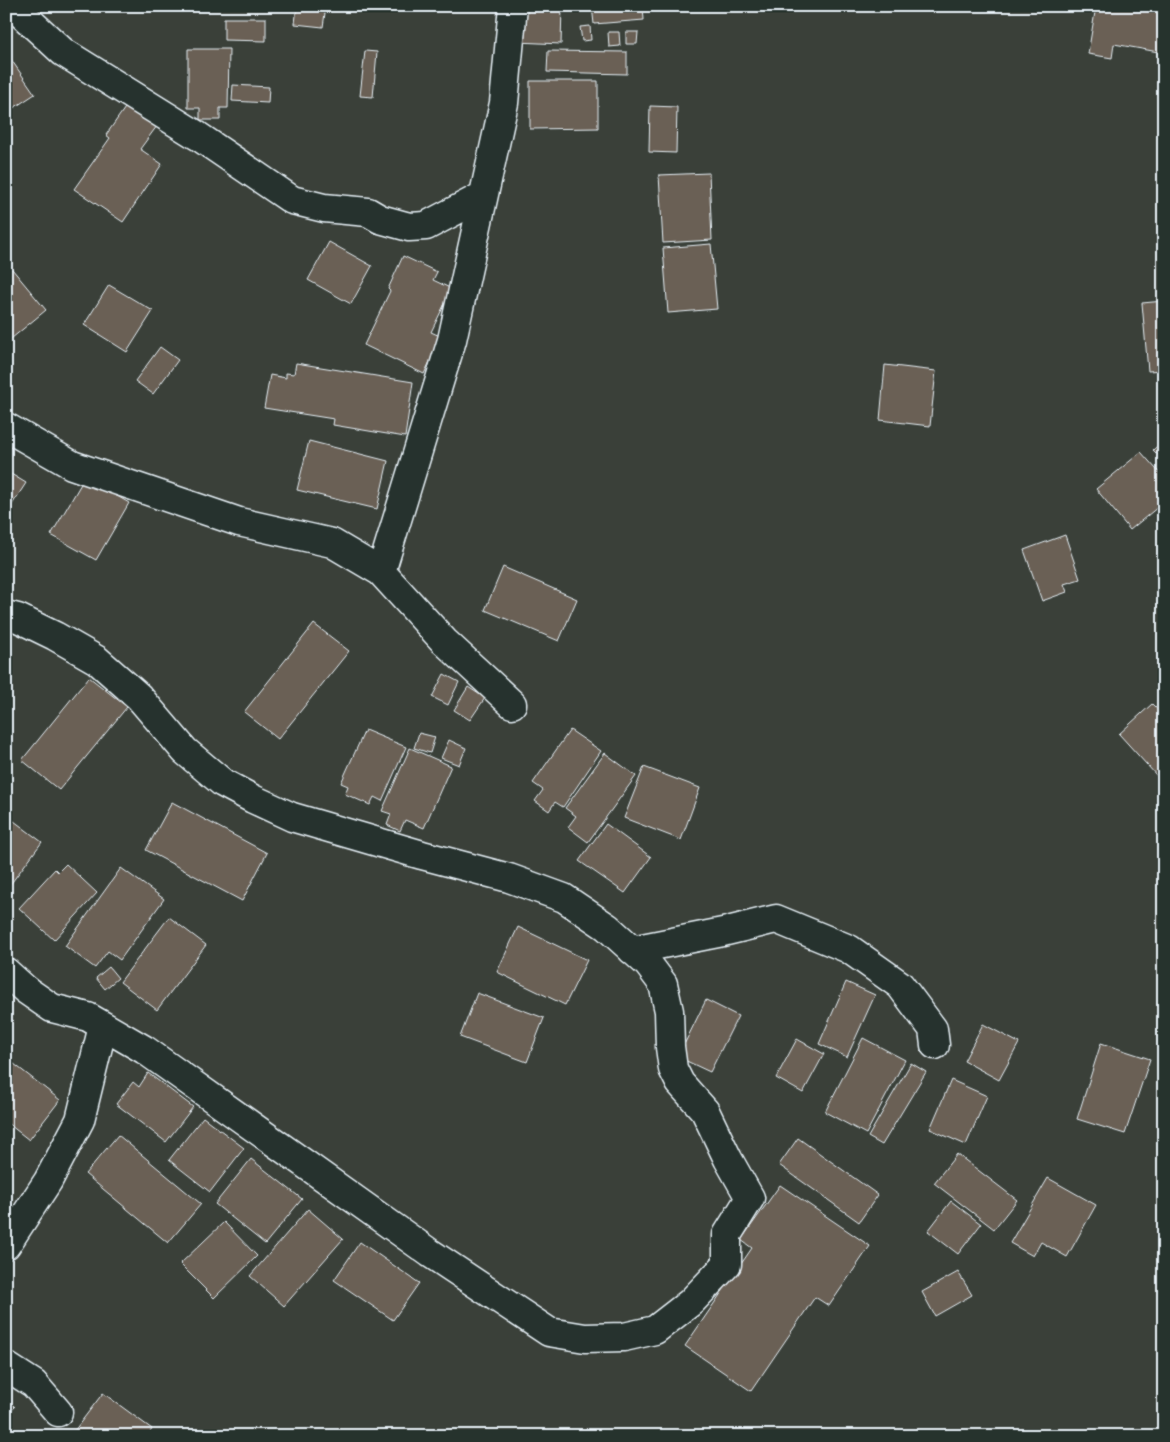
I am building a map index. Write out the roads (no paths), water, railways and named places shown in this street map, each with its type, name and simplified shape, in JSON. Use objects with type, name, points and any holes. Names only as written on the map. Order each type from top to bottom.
[{"type":"street","points":[[13,6],[63,52],[198,136],[292,200],[324,208],[368,212],[380,219],[409,227],[426,226],[483,196]]},
{"type":"street","points":[[381,572],[452,340],[504,103],[513,6]]},
{"type":"street","points":[[6,427],[72,464],[239,522],[332,543],[381,572],[444,641],[512,704]]},
{"type":"street","points":[[6,615],[18,618],[55,636],[97,660],[139,697],[185,751],[230,787],[292,817],[509,878],[564,898],[607,927],[648,964],[662,984],[670,1011],[670,1047],[673,1069],[680,1083],[705,1111],[728,1159],[750,1198],[727,1235],[727,1264],[691,1302],[655,1330],[624,1337],[585,1338],[549,1332],[430,1253],[145,1050],[88,1017],[52,1008],[26,990],[6,972]]},
{"type":"street","points":[[632,950],[723,932],[776,919],[849,949],[900,985],[933,1029],[935,1046]]},
{"type":"street","points":[[6,1245],[48,1181],[80,1120],[103,1026]]},
{"type":"street","points":[[6,1366],[34,1384],[58,1412]]}]
